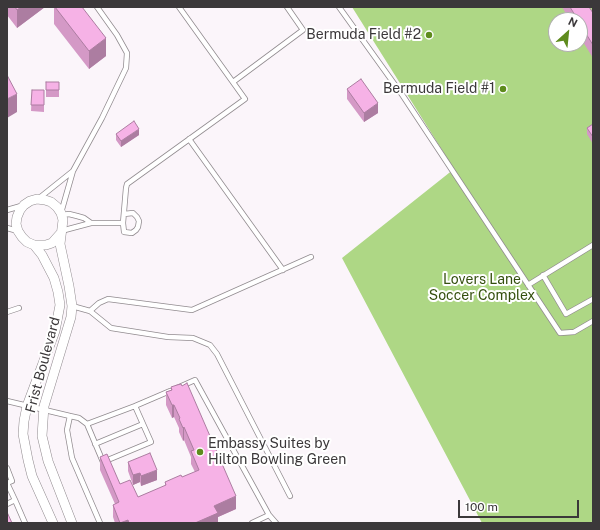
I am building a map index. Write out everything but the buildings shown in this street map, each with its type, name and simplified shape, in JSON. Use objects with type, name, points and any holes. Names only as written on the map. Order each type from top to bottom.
[{"type":"street","points":[[18,231],[16,224],[17,217],[24,205],[30,201],[38,199],[52,202],[61,214]]},
{"type":"street","name":"Frist Boulevard","points":[[61,214],[63,220],[60,244],[72,306],[71,317],[44,410],[42,436],[48,461],[72,523]]},
{"type":"street","name":"Frist Boulevard","points":[[18,231],[22,238],[34,245],[42,255],[54,278],[60,305],[55,331],[27,406],[23,434],[32,476],[53,523]]},
{"type":"street","points":[[34,245],[46,245],[56,239],[61,232]]},
{"type":"lane","points":[[91,223],[84,218],[69,214],[61,214],[73,171],[102,118],[126,68],[126,53],[117,35],[97,7]]},
{"type":"lane","points":[[124,214],[133,214],[139,221],[138,227],[132,233],[124,232],[123,223],[127,184],[245,99],[181,9],[187,7]]},
{"type":"lane","points":[[233,82],[303,30],[287,7]]},
{"type":"lane","points":[[339,7],[403,96],[560,333],[574,332],[593,321]]},
{"type":"lane","points":[[189,139],[283,270]]},
{"type":"lane","points":[[38,199],[73,171]]},
{"type":"lane","points":[[7,210],[24,205]]},
{"type":"lane","points":[[61,232],[91,223],[123,223]]},
{"type":"lane","points":[[7,228],[18,231]]},
{"type":"lane","points":[[528,285],[593,245]]},
{"type":"lane","points":[[90,310],[108,299],[192,310],[311,257]]},
{"type":"lane","points":[[543,276],[566,314],[593,299]]},
{"type":"lane","points":[[72,306],[90,310],[111,328],[168,337],[193,338],[210,345],[217,354],[290,496]]},
{"type":"lane","points":[[7,312],[19,308]]},
{"type":"lane","points":[[87,424],[135,406],[195,380],[269,515],[276,523]]},
{"type":"lane","points":[[7,401],[79,418],[87,424],[103,462],[151,442],[135,406]]},
{"type":"lane","points":[[70,416],[67,430],[72,458],[99,522],[93,523]]},
{"type":"lane","points":[[95,444],[143,424]]},
{"type":"lane","points":[[7,468],[12,481],[7,483],[25,523]]},
{"type":"lane","points":[[7,504],[15,500]]},
{"type":"lane","points":[[252,523],[269,515]]},
{"type":"green space","name":"Lovers Lane Soccer Complex","points":[[352,7],[593,7],[593,523],[482,523],[342,258],[454,169]]},
{"type":"place","name":"Bermuda Field #2","points":[[429,35]]},
{"type":"place","name":"Bermuda Field #1","points":[[503,89]]},
{"type":"place","name":"Embassy Suites by Hilton Bowling Green","points":[[200,452]]}]
